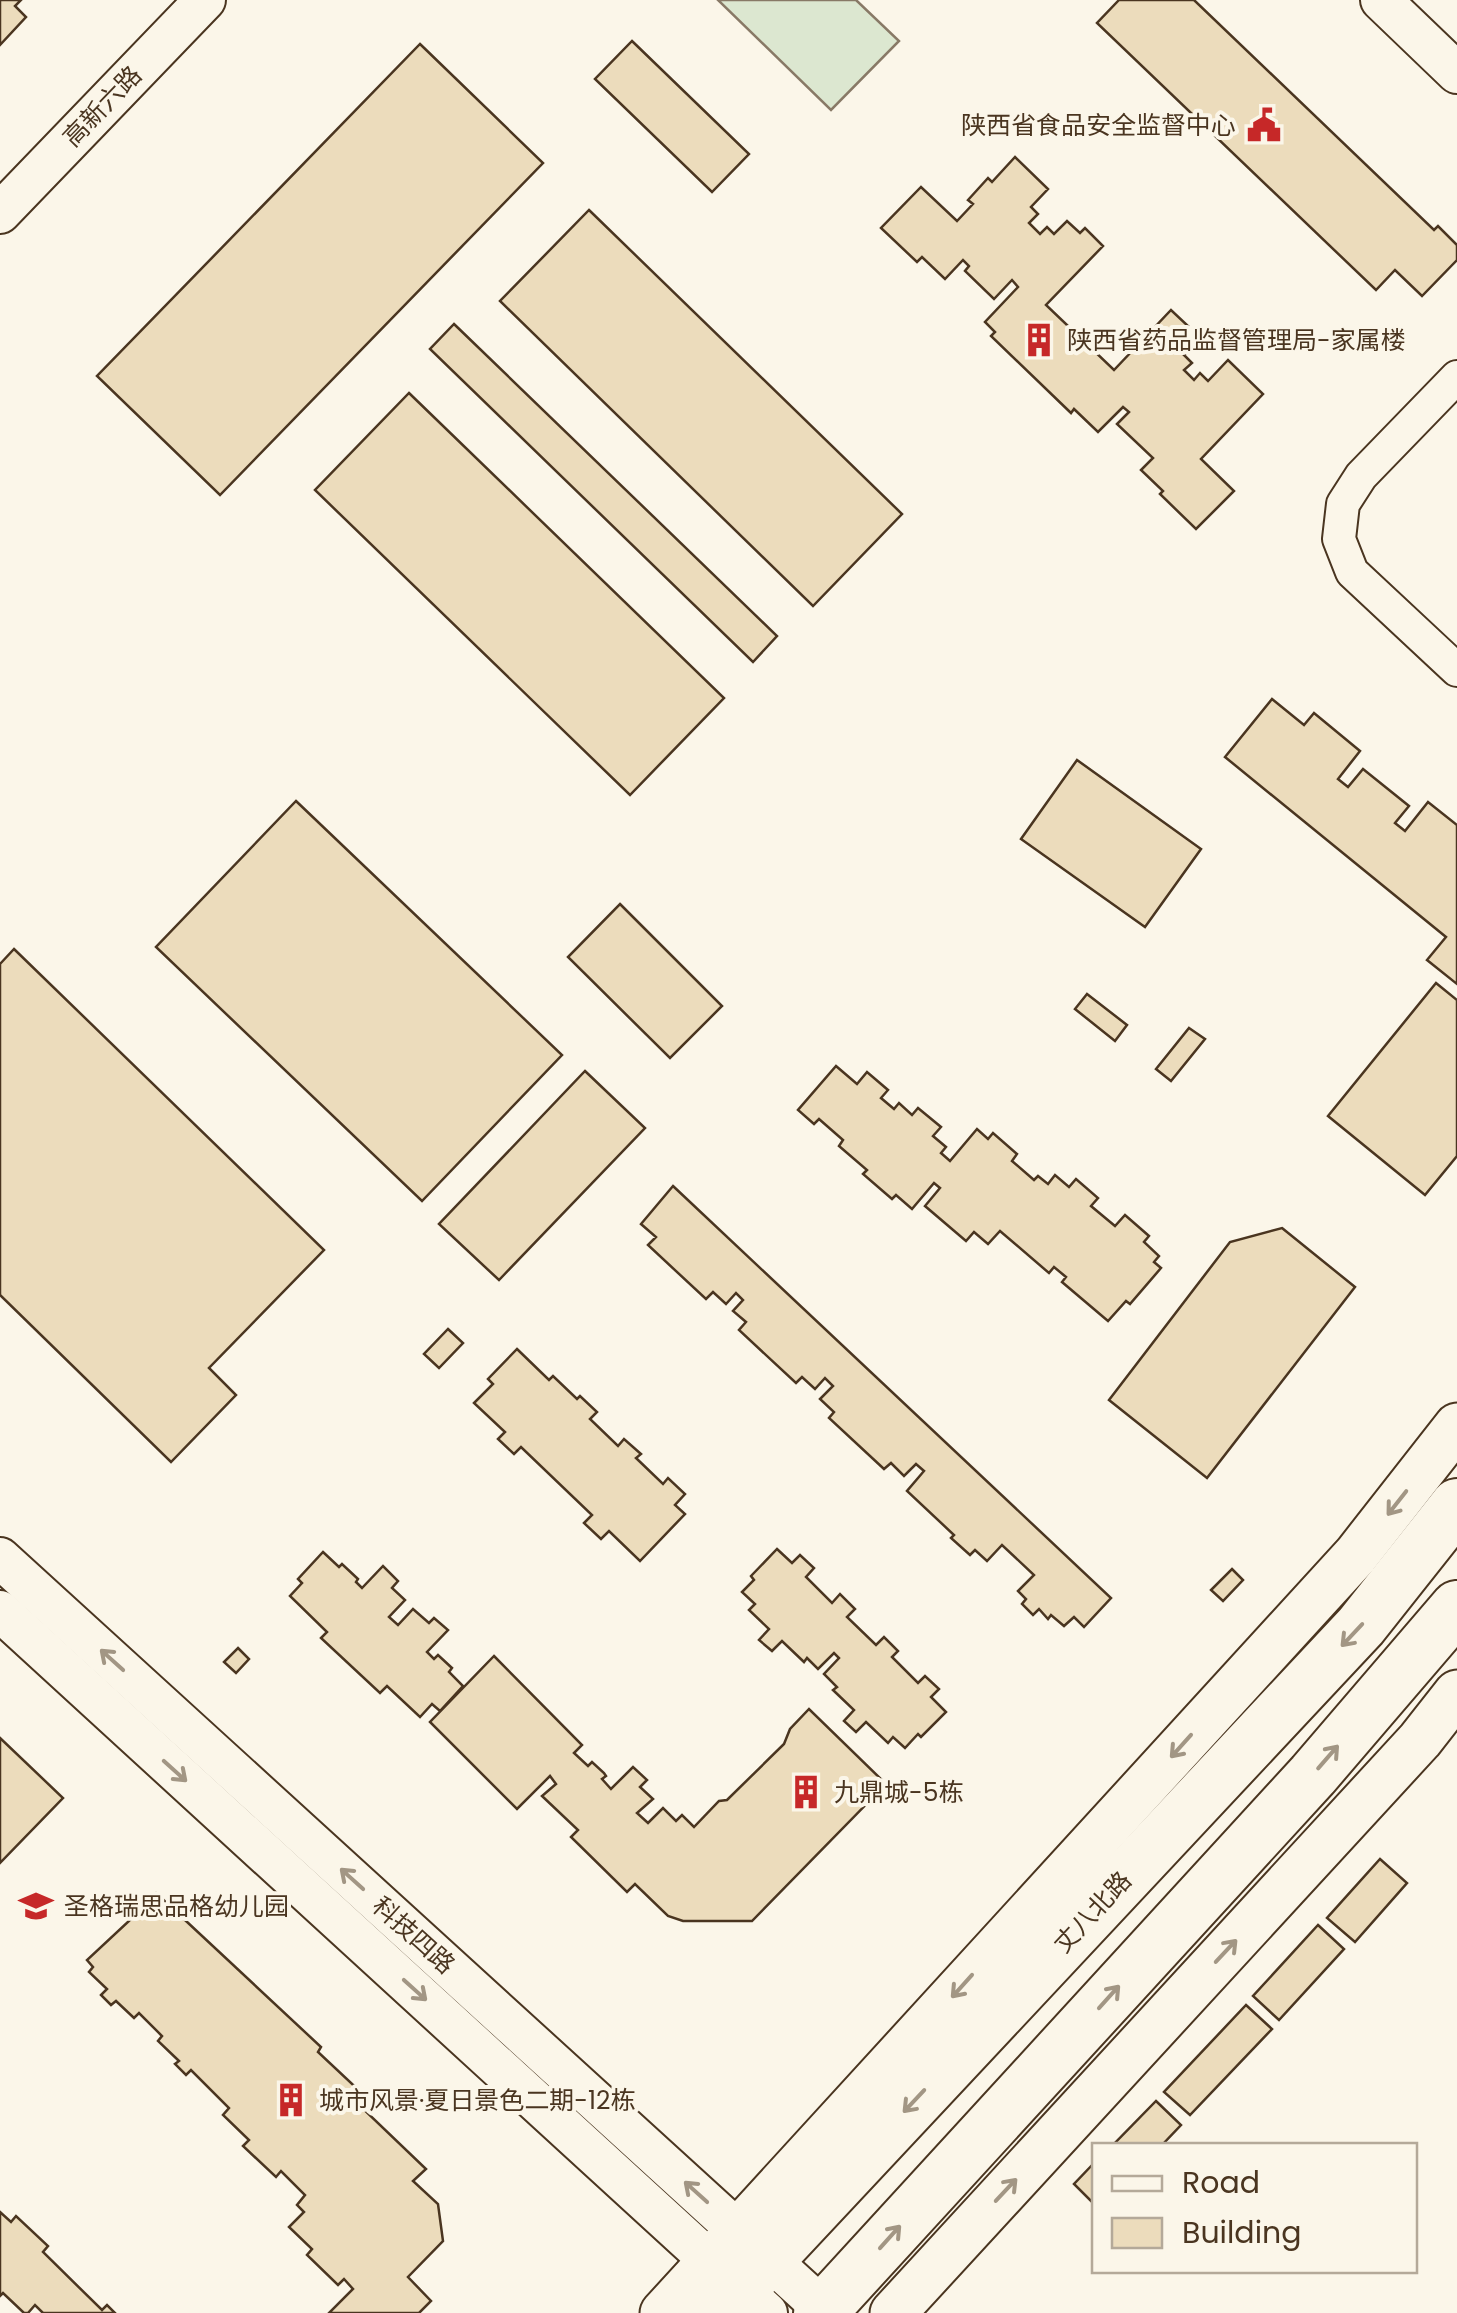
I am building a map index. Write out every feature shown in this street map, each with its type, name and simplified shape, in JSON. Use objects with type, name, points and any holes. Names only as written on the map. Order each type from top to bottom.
[{"type":"main road","points":[[663,2313],[741,2277],[1356,1555],[1457,1426]]},
{"type":"main road","name":"丈八北路","points":[[741,2277],[1360,1626],[1457,1504]]},
{"type":"main road","points":[[824,2312],[1313,1775],[1457,1607]]},
{"type":"main road","points":[[893,2313],[1420,1740],[1457,1693]]},
{"type":"street","name":"高新六路","points":[[0,212],[205,0]]},
{"type":"street","points":[[1381,0],[1457,73]]},
{"type":"street","points":[[1457,377],[1361,476],[1343,504],[1340,539],[1352,572],[1457,670]]},
{"type":"street","name":"科技四路","points":[[0,1558],[741,2277]]},
{"type":"street","name":"科技四路","points":[[0,1610],[741,2277],[824,2312]]},
{"type":"green space","points":[[718,0],[856,0],[899,41],[831,110]]},
{"type":"building","points":[[0,0],[21,0],[15,6],[26,17],[0,45]]},
{"type":"building","name":"陕西省食品安全监督中心","points":[[1119,0],[1194,0],[1434,230],[1438,226],[1457,245],[1457,260],[1422,296],[1395,270],[1376,290],[1097,23]]},
{"type":"building","points":[[632,41],[749,154],[712,192],[595,79]]},
{"type":"building","points":[[420,44],[543,163],[220,495],[97,376]]},
{"type":"building","name":"陕西省药品监督管理局-家属楼","points":[[1015,157],[1048,189],[1031,207],[1038,214],[1029,223],[1040,234],[1047,227],[1054,234],[1067,221],[1080,233],[1085,228],[1103,246],[1046,305],[1114,370],[1171,310],[1188,326],[1182,332],[1195,345],[1184,355],[1192,363],[1184,370],[1194,380],[1200,373],[1208,381],[1228,360],[1263,394],[1201,459],[1234,491],[1196,529],[1141,470],[1153,458],[1117,424],[1129,412],[1123,407],[1098,432],[1074,409],[1071,413],[991,336],[995,332],[985,322],[1018,287],[1012,280],[994,299],[965,271],[969,266],[963,260],[945,279],[922,257],[917,262],[881,228],[921,187],[957,221],[973,204],[968,200]]},
{"type":"building","points":[[589,210],[902,514],[813,606],[500,301]]},
{"type":"building","points":[[454,324],[777,636],[753,662],[430,349]]},
{"type":"building","points":[[409,393],[724,698],[630,795],[315,490]]},
{"type":"building","points":[[1272,699],[1304,725],[1314,713],[1360,751],[1338,779],[1348,787],[1363,769],[1409,806],[1395,823],[1405,831],[1428,802],[1457,825],[1457,984],[1427,960],[1446,937],[1225,757]]},
{"type":"building","points":[[1077,760],[1201,849],[1145,927],[1021,839]]},
{"type":"building","points":[[296,801],[562,1055],[422,1201],[156,947]]},
{"type":"building","points":[[620,904],[722,1006],[670,1058],[568,957]]},
{"type":"building","points":[[14,949],[324,1250],[209,1368],[236,1395],[171,1462],[0,1295],[0,964]]},
{"type":"building","points":[[1436,983],[1457,1000],[1457,1156],[1425,1195],[1328,1116]]},
{"type":"building","points":[[1087,994],[1127,1025],[1115,1041],[1075,1009]]},
{"type":"building","points":[[1189,1028],[1205,1039],[1171,1081],[1156,1069]]},
{"type":"building","points":[[836,1066],[857,1084],[867,1072],[888,1090],[881,1098],[894,1109],[899,1103],[912,1115],[918,1108],[941,1127],[933,1136],[946,1147],[941,1153],[950,1161],[977,1129],[988,1139],[993,1133],[1017,1154],[1012,1161],[1034,1180],[1038,1176],[1048,1184],[1055,1175],[1069,1187],[1076,1179],[1098,1198],[1091,1206],[1115,1226],[1125,1215],[1149,1236],[1144,1242],[1159,1256],[1154,1262],[1161,1268],[1130,1304],[1126,1301],[1108,1321],[1062,1282],[1066,1277],[1054,1267],[1049,1273],[1000,1231],[988,1244],[974,1232],[966,1241],[925,1206],[940,1188],[934,1183],[912,1209],[896,1195],[892,1199],[839,1146],[843,1140],[819,1119],[814,1124],[798,1110]]},
{"type":"building","points":[[585,1071],[645,1128],[499,1280],[439,1224]]},
{"type":"building","points":[[673,1186],[1111,1598],[1084,1627],[1074,1617],[1064,1626],[1051,1615],[1048,1619],[1039,1609],[1033,1615],[1022,1604],[1026,1599],[1018,1591],[1034,1575],[1002,1545],[987,1561],[975,1550],[970,1555],[907,1491],[924,1471],[916,1464],[904,1476],[891,1463],[884,1469],[829,1418],[834,1412],[820,1399],[833,1386],[825,1378],[815,1389],[802,1377],[796,1383],[739,1330],[746,1322],[733,1311],[743,1300],[736,1293],[726,1304],[713,1292],[706,1299],[648,1245],[656,1237],[641,1224]]},
{"type":"building","points":[[1282,1228],[1355,1287],[1207,1478],[1109,1400],[1230,1242]]},
{"type":"building","points":[[448,1329],[463,1343],[439,1368],[424,1354]]},
{"type":"building","points":[[517,1349],[549,1380],[553,1376],[597,1412],[590,1419],[618,1446],[624,1439],[641,1454],[636,1458],[663,1484],[668,1478],[685,1494],[675,1505],[685,1514],[640,1561],[609,1531],[601,1539],[584,1523],[592,1515],[521,1447],[514,1454],[498,1439],[505,1432],[474,1403],[493,1384],[488,1379]]},
{"type":"building","points":[[777,1549],[792,1563],[800,1555],[814,1568],[806,1577],[832,1603],[840,1594],[855,1609],[847,1617],[876,1645],[884,1637],[898,1651],[892,1657],[918,1683],[925,1676],[939,1689],[931,1697],[946,1712],[921,1737],[918,1734],[905,1748],[893,1737],[888,1743],[866,1722],[856,1732],[844,1721],[854,1710],[833,1690],[837,1687],[824,1674],[839,1658],[834,1653],[818,1669],[807,1658],[804,1662],[782,1641],[772,1651],[759,1640],[769,1629],[749,1610],[755,1604],[742,1592],[754,1580],[751,1576]]},
{"type":"building","points":[[323,1552],[339,1567],[342,1564],[362,1588],[383,1566],[398,1581],[392,1588],[405,1600],[389,1617],[398,1625],[413,1609],[429,1623],[434,1618],[448,1630],[427,1652],[434,1659],[438,1655],[452,1668],[449,1672],[463,1686],[440,1711],[432,1704],[420,1717],[387,1686],[380,1693],[321,1638],[327,1632],[290,1596],[302,1583],[298,1579]]},
{"type":"building","points":[[1232,1569],[1243,1580],[1223,1601],[1211,1590]]},
{"type":"building","points":[[238,1648],[249,1659],[236,1673],[224,1662]]},
{"type":"building","name":"九鼎城-5栋","points":[[494,1656],[582,1745],[574,1753],[588,1766],[592,1762],[604,1773],[602,1779],[611,1789],[633,1767],[647,1780],[640,1787],[653,1799],[637,1813],[648,1823],[663,1808],[676,1821],[682,1815],[694,1827],[784,1744],[790,1729],[809,1709],[886,1784],[752,1921],[683,1921],[668,1916],[635,1884],[627,1892],[571,1837],[578,1830],[542,1796],[556,1784],[550,1776],[517,1809],[430,1722]]},
{"type":"building","points":[[0,1738],[63,1798],[0,1863]]},
{"type":"building","points":[[1380,1859],[1407,1883],[1355,1942],[1327,1918]]},
{"type":"building","name":"城市风景·夏日景色二期-12栋","points":[[156,1893],[321,2047],[318,2052],[365,2096],[358,2104],[426,2169],[413,2181],[438,2204],[443,2241],[408,2277],[431,2301],[419,2313],[329,2313],[353,2289],[344,2279],[338,2285],[307,2255],[312,2249],[289,2227],[304,2212],[297,2205],[305,2195],[281,2171],[276,2177],[243,2146],[249,2140],[223,2115],[229,2108],[191,2070],[186,2075],[175,2064],[179,2061],[158,2041],[162,2036],[139,2013],[134,2018],[116,2001],[111,2005],[101,1995],[107,1989],[89,1972],[93,1967],[87,1960]]},
{"type":"building","points":[[1318,1925],[1344,1949],[1279,2020],[1253,1996]]},
{"type":"building","points":[[1246,2005],[1272,2029],[1190,2115],[1164,2092]]},
{"type":"building","points":[[1156,2101],[1181,2125],[1164,2143],[1115,2143]]},
{"type":"building","points":[[1092,2165],[1092,2202],[1074,2184]]},
{"type":"building","points":[[0,2212],[11,2222],[16,2216],[48,2246],[43,2252],[102,2310],[107,2305],[115,2313],[43,2313],[35,2305],[24,2313],[3,2293],[0,2296]]},
{"type":"place","name":"陕西省食品安全监督中心","points":[[1264,125]]},
{"type":"place","name":"陕西省药品监督管理局-家属楼","points":[[1039,340]]},
{"type":"place","name":"九鼎城-5栋","points":[[806,1792]]},
{"type":"place","name":"圣格瑞思品格幼儿园","points":[[36,1906]]},
{"type":"place","name":"城市风景·夏日景色二期-12栋","points":[[291,2100]]}]
